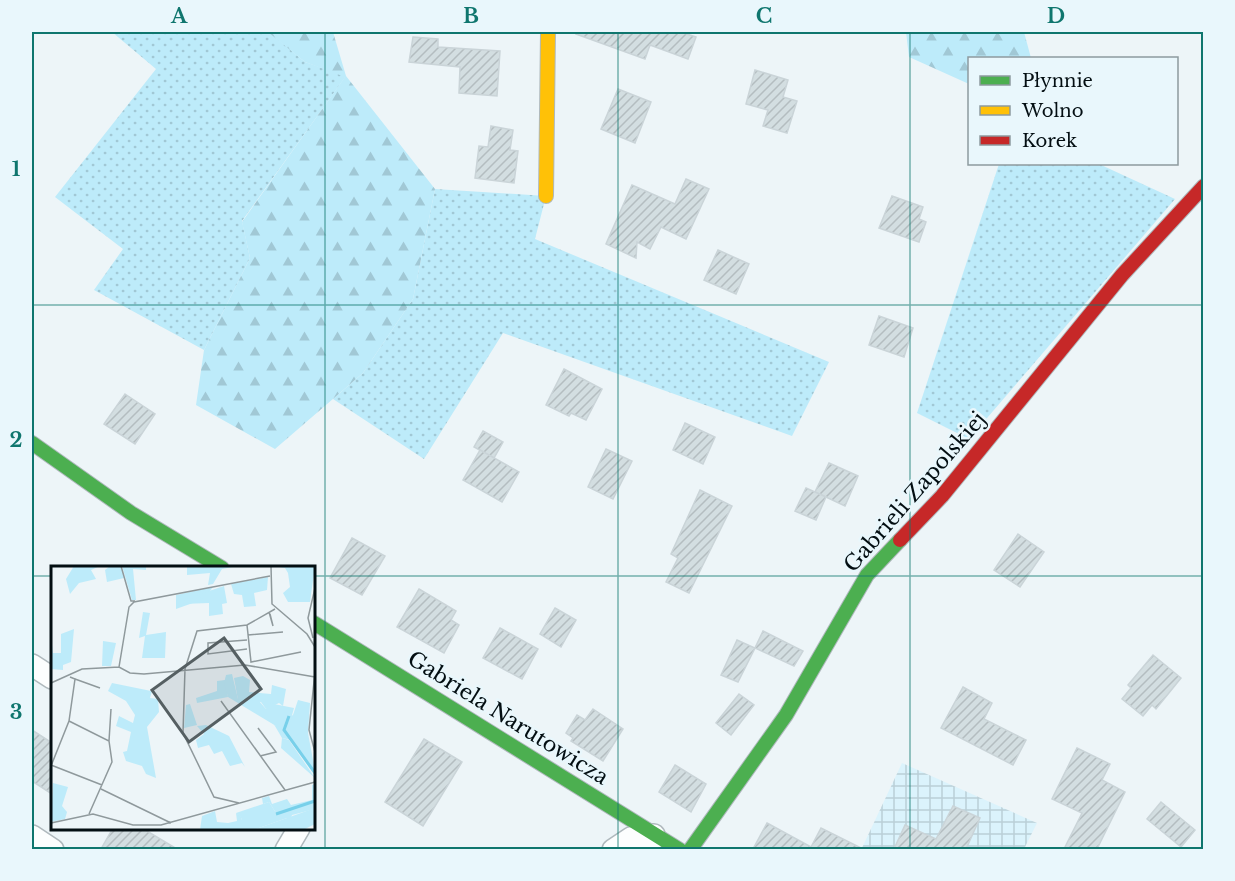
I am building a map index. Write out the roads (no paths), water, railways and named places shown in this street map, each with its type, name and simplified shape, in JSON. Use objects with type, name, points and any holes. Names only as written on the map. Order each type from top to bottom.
[{"type":"street","points":[[546,196],[548,32]]},
{"type":"street","name":"Gabrieli Zapolskiej","points":[[690,849],[786,715],[867,574],[942,496],[1122,275],[1194,200],[1203,186]]},
{"type":"street","points":[[32,443],[131,513],[220,566]]},
{"type":"street","name":"Gabriela Narutowicza","points":[[315,624],[608,805],[651,842],[680,849]]},
{"type":"street","points":[[32,665],[51,677]]},
{"type":"street","points":[[608,805],[613,826],[611,849]]},
{"type":"street","points":[[286,849],[298,830]]},
{"type":"street","points":[[32,836],[53,849]]},
{"type":"street","points":[[611,849],[631,838],[651,842]]}]
